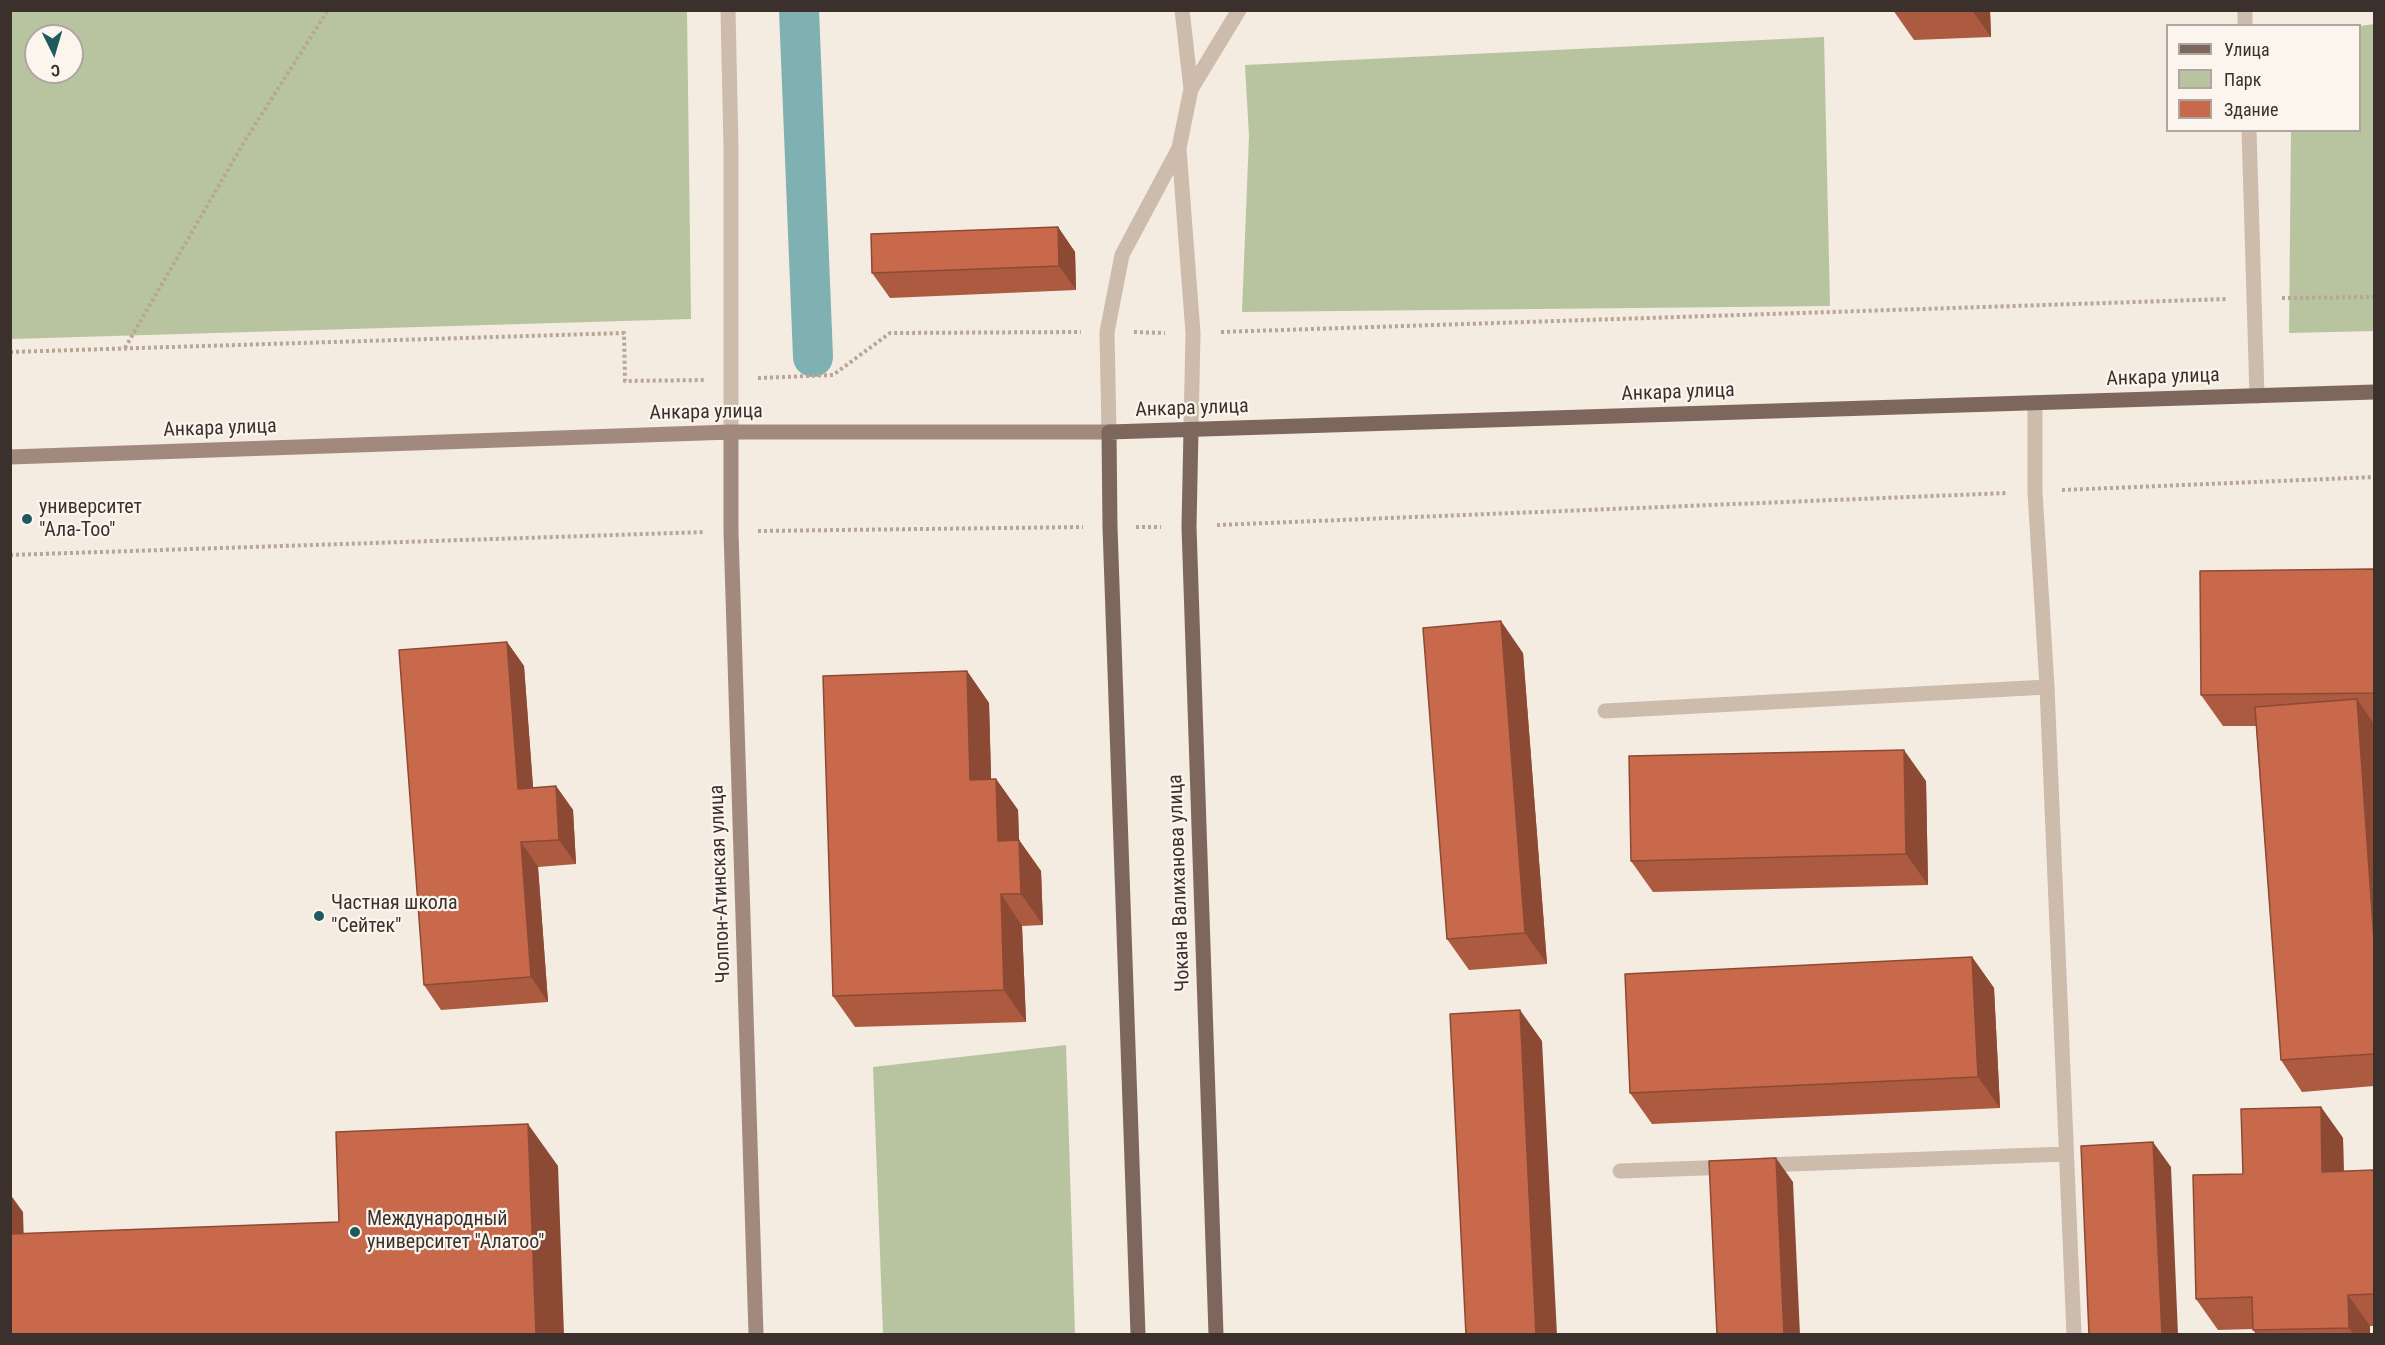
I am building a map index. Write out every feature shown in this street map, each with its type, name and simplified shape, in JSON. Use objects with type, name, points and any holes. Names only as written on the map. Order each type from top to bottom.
[{"type":"main road","name":"Анкара улица","points":[[10,458],[731,432],[1109,432],[2374,392]]},
{"type":"main road","name":"Чокана Валиханова улица","points":[[1191,430],[1189,527],[1216,1335]]},
{"type":"main road","name":"Чолпон-Атинская улица","points":[[731,432],[732,556],[756,1335]]},
{"type":"main road","points":[[1109,432],[1110,539],[1138,1335]]},
{"type":"street","points":[[728,10],[731,149],[731,432]]},
{"type":"street","points":[[1182,10],[1191,89],[1179,148],[1193,333],[1191,430]]},
{"type":"street","points":[[1191,89],[1239,10]]},
{"type":"street","points":[[2249,132],[2257,396]]},
{"type":"street","points":[[1109,432],[1107,332],[1122,255],[1179,148]]},
{"type":"street","points":[[2035,403],[2035,492],[2047,687],[2074,1335]]},
{"type":"street","points":[[1605,711],[2047,687]]},
{"type":"street","points":[[1620,1171],[2066,1154]]},
{"type":"path","points":[[125,348],[244,142],[328,10]]},
{"type":"green space","points":[[10,11],[687,11],[691,319],[11,339]]},
{"type":"green space","points":[[2374,24],[2374,331],[2289,333],[2291,132],[2361,132],[2361,26]]},
{"type":"green space","points":[[1824,37],[1830,306],[1242,312],[1249,136],[1245,65]]},
{"type":"green space","points":[[1066,1045],[1075,1334],[883,1334],[873,1067]]},
{"type":"building","points":[[1058,227],[1059,266],[872,273],[871,234]]},
{"type":"building","points":[[2374,569],[2374,693],[2201,695],[2200,571]]},
{"type":"building","points":[[1501,621],[1525,933],[1447,939],[1423,628]]},
{"type":"building","points":[[507,642],[518,789],[556,786],[559,840],[521,842],[531,977],[424,985],[399,650]]},
{"type":"building","points":[[967,671],[970,780],[996,779],[998,841],[1019,840],[1021,894],[1001,894],[1004,990],[833,996],[823,676]]},
{"type":"building","points":[[2357,699],[2374,941],[2374,1054],[2281,1060],[2255,707]]},
{"type":"building","points":[[1904,750],[1906,854],[1631,861],[1629,756]]},
{"type":"building","points":[[1972,957],[1978,1077],[1630,1093],[1625,974]]},
{"type":"building","points":[[1520,1010],[1536,1335],[1466,1335],[1450,1014]]},
{"type":"building","points":[[2321,1107],[2322,1172],[2374,1170],[2374,1294],[2348,1295],[2349,1328],[2253,1330],[2252,1297],[2196,1299],[2193,1175],[2243,1174],[2241,1109]]},
{"type":"building","points":[[528,1124],[536,1335],[10,1335],[10,1234],[339,1222],[336,1132]]},
{"type":"building","points":[[2153,1142],[2162,1335],[2089,1335],[2081,1146]]},
{"type":"building","points":[[1776,1158],[1784,1335],[1717,1335],[1709,1161]]},
{"type":"waterway","points":[[799,10],[813,357]]},
{"type":"place","name":"университет \"Ала-Тоо\"","points":[[27,519]]},
{"type":"place","name":"Частная школа \"Сейтек\"","points":[[319,916]]},
{"type":"place","name":"Международный университет \"Алатоо\"","points":[[355,1232]]}]
